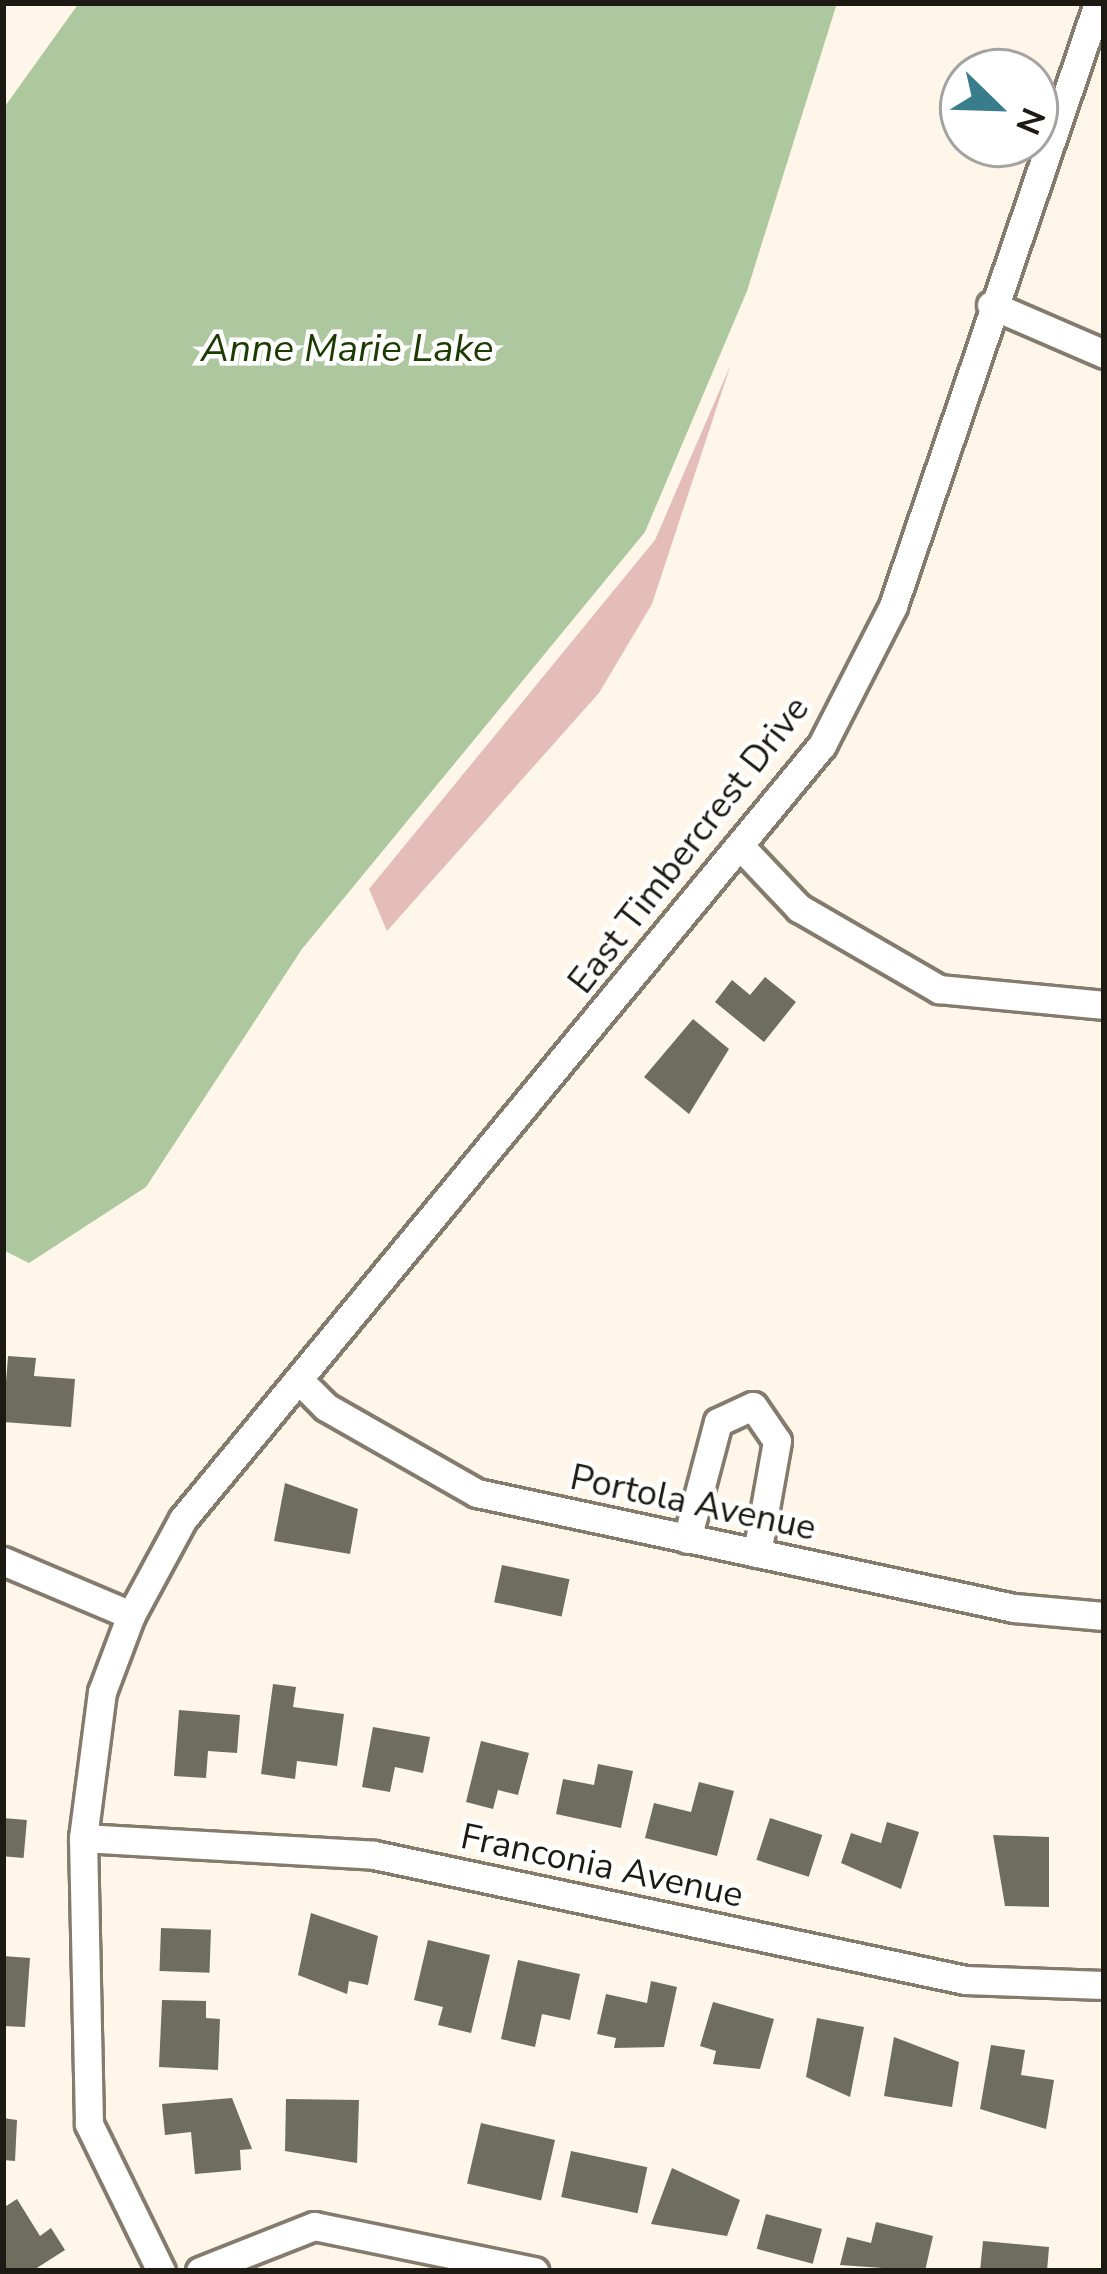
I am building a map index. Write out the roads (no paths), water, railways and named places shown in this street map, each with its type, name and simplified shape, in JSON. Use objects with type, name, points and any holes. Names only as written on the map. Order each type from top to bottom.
[{"type":"street","name":"East Timbercrest Drive","points":[[161,2271],[88,2125],[83,1838],[102,1692],[131,1615],[183,1519],[742,848],[822,745],[893,606],[991,305],[1098,3]]},
{"type":"street","points":[[991,305],[1104,354]]},
{"type":"street","points":[[742,848],[799,908],[939,989],[1104,1005]]},
{"type":"street","name":"Portola Avenue","points":[[299,1380],[326,1407],[477,1493],[757,1553],[1104,1616]]},
{"type":"street","points":[[687,1539],[718,1422],[753,1406],[777,1441],[757,1553]]},
{"type":"street","points":[[3,1561],[131,1615]]},
{"type":"street","name":"Franconia Avenue","points":[[83,1838],[354,1852],[965,1980],[1104,1985]]},
{"type":"street","points":[[200,2271],[314,2226],[534,2271]]},
{"type":"water","name":"Anne Marie Lake","points":[[79,3],[837,3],[747,291],[645,532],[302,949],[146,1187],[29,1263],[3,1250],[3,109]]}]
